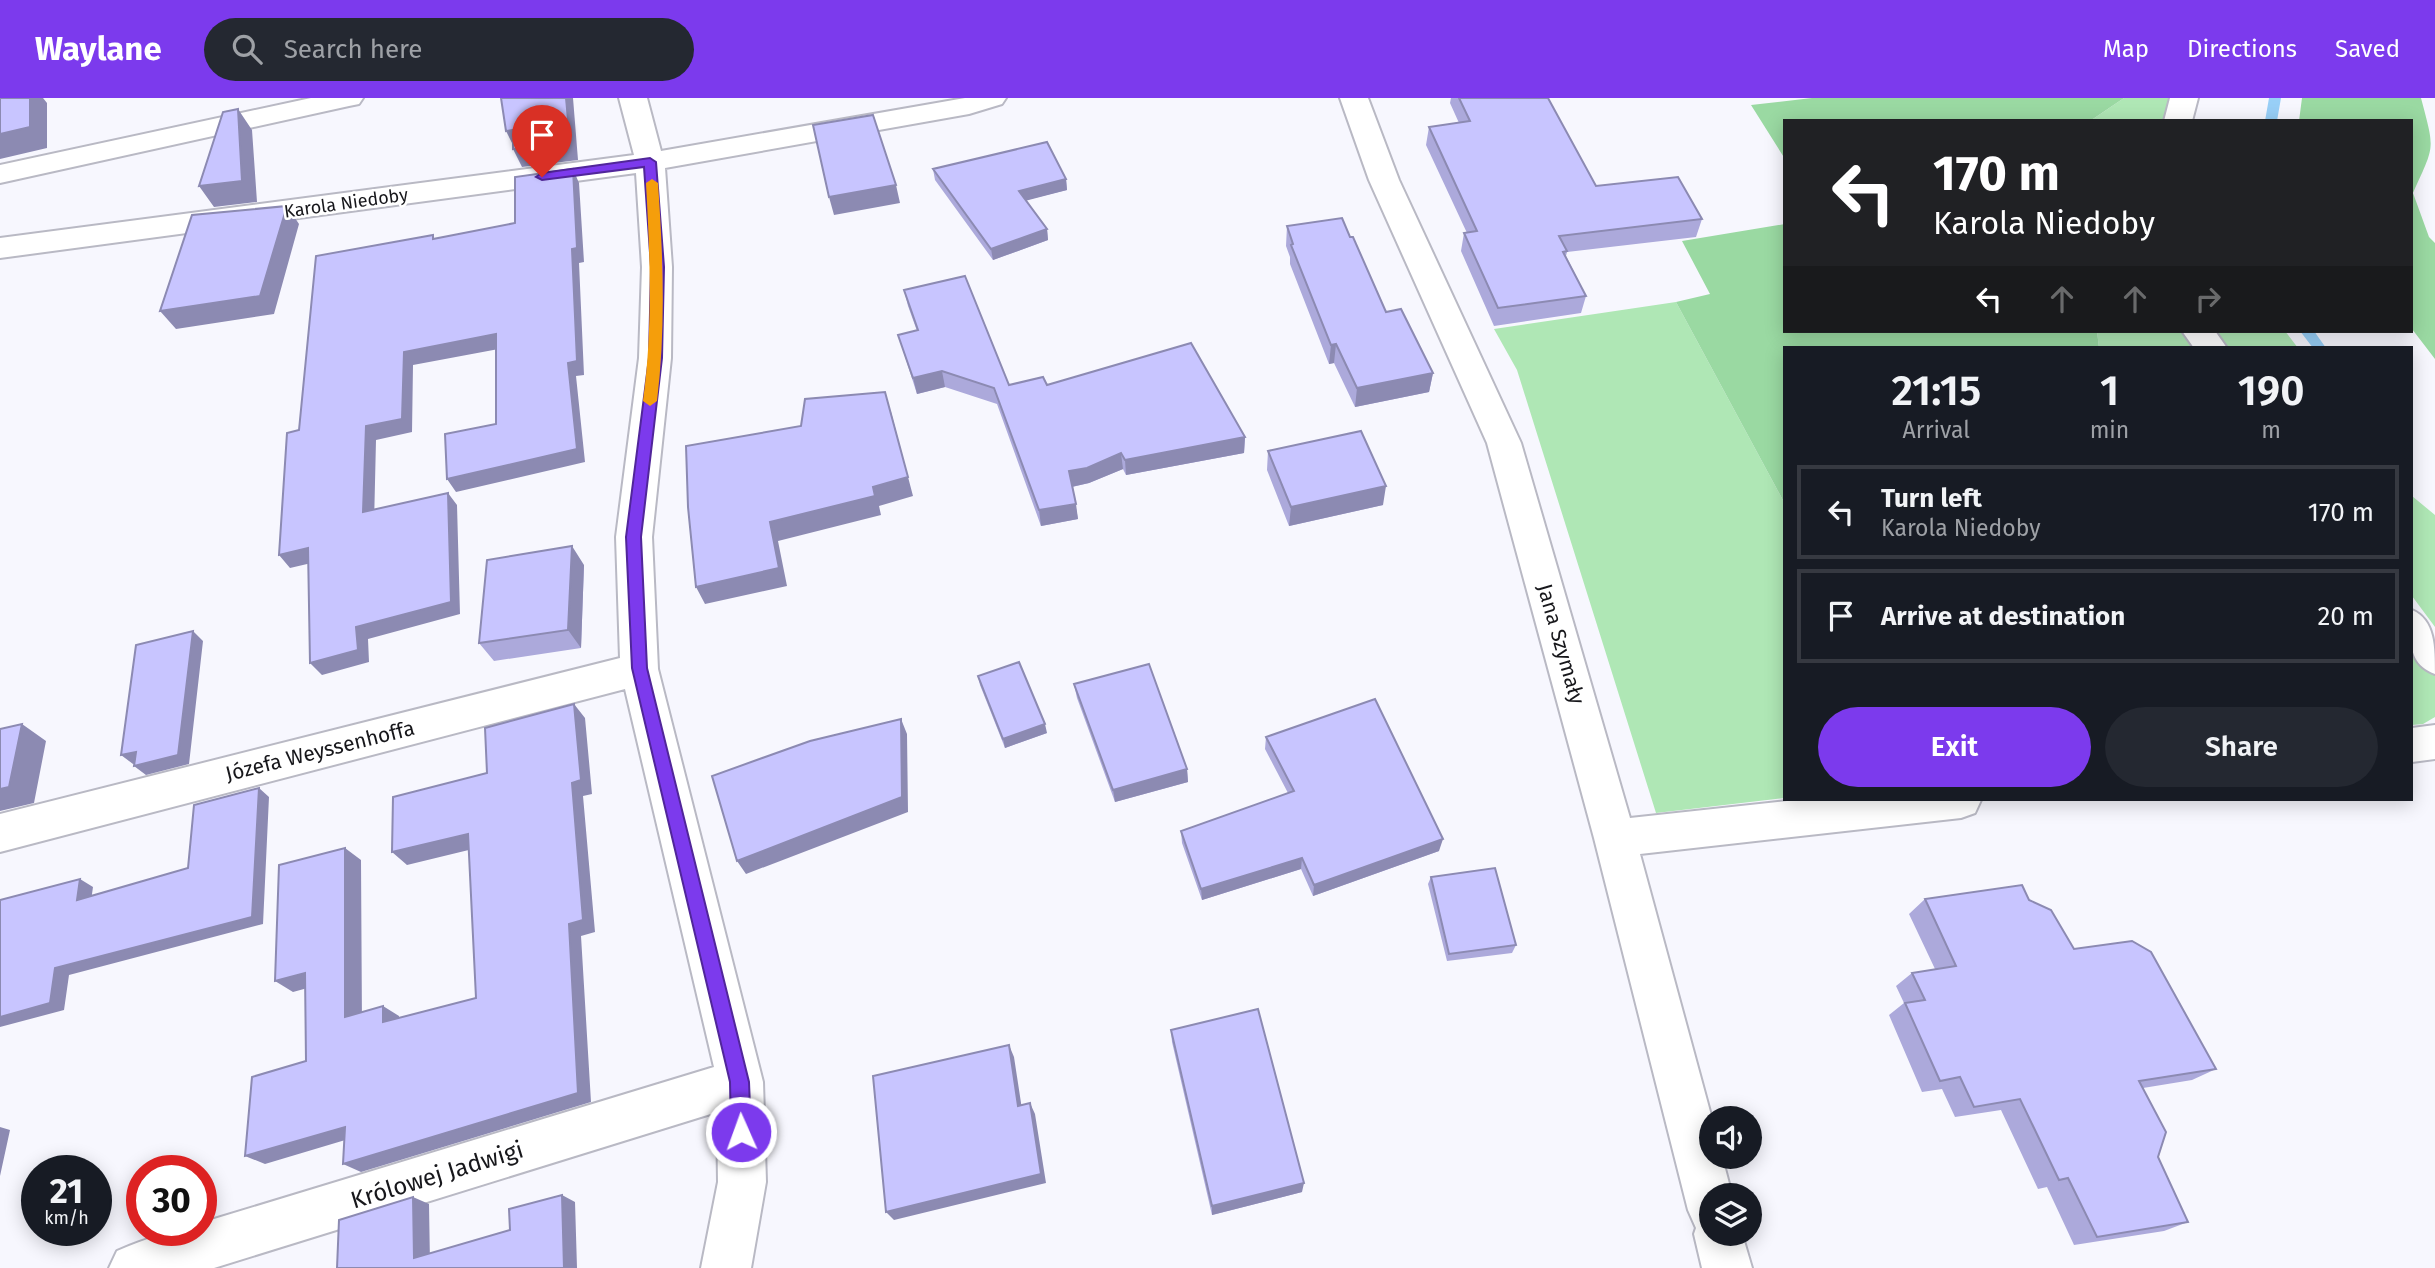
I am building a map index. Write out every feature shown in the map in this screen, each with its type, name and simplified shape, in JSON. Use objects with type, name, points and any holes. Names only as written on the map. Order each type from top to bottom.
[{"type":"street","points":[[0,174],[349,98]]},
{"type":"street","points":[[633,98],[650,162],[657,267],[656,358],[634,537],[639,668],[740,1082],[742,1182],[726,1268]]},
{"type":"street","name":"Karola Niedoby","points":[[0,248],[650,162],[969,106],[992,98]]},
{"type":"street","name":"Jana Szymały","points":[[1354,98],[1384,180],[1504,443],[1615,838],[1705,1183]]},
{"type":"street","points":[[2179,119],[2184,98]]},
{"type":"street","points":[[2413,626],[2435,658]]},
{"type":"street","name":"Józefa Weyssenhoffa","points":[[0,834],[639,668]]},
{"type":"street","points":[[2413,745],[2435,742]]},
{"type":"street","points":[[1615,838],[1952,801]]},
{"type":"street","name":"Królowej Jadwigi","points":[[134,1268],[740,1082]]},
{"type":"street","points":[[1721,1246],[1727,1268]]},
{"type":"green space","points":[[1812,98],[2124,98],[2093,119],[1783,119],[1783,156],[1751,105]]},
{"type":"green space","points":[[2124,98],[2173,98],[2168,119],[2093,119]]},
{"type":"green space","points":[[2302,98],[2421,98],[2429,128],[2430,147],[2426,165],[2413,193],[2413,119],[2299,119]]},
{"type":"green space","points":[[2413,193],[2429,237],[2435,243],[2435,359],[2413,330]]},
{"type":"green space","points":[[1783,224],[1783,333],[2097,333],[2099,346],[1783,346],[1783,500],[1676,302],[1710,294],[1682,241]]},
{"type":"green space","points":[[1676,302],[1783,500],[1783,798],[1656,813],[1517,370],[1494,329]]},
{"type":"green space","points":[[2097,333],[2194,333],[2203,346],[2099,346]]},
{"type":"green space","points":[[2213,333],[2287,333],[2296,346],[2222,346]]},
{"type":"green space","points":[[2413,497],[2435,515],[2435,627],[2413,597]]},
{"type":"green space","points":[[2413,641],[2435,673],[2435,717],[2423,724],[2413,725]]},
{"type":"building","points":[[0,98],[30,98],[30,127],[0,134]]},
{"type":"building","points":[[501,98],[566,98],[570,142],[513,149],[513,130],[506,131]]},
{"type":"building","points":[[1459,98],[1548,98],[1596,186],[1678,177],[1702,219],[1559,236],[1567,251],[1563,252],[1586,296],[1498,308],[1464,233],[1477,231],[1429,127],[1470,121]]},
{"type":"building","points":[[238,109],[242,181],[199,186],[223,112]]},
{"type":"building","points":[[873,115],[896,185],[829,197],[813,125]]},
{"type":"building","points":[[1047,142],[1066,179],[1019,191],[1047,229],[991,249],[933,169]]},
{"type":"building","points":[[573,169],[577,248],[572,249],[577,361],[568,363],[577,449],[447,479],[445,434],[496,424],[496,334],[404,352],[402,419],[366,426],[363,512],[448,493],[451,602],[356,627],[358,650],[310,663],[308,548],[279,555],[287,433],[299,430],[316,256],[433,235],[433,239],[515,223],[515,177]]},
{"type":"building","points":[[287,206],[260,296],[160,311],[192,215]]},
{"type":"building","points":[[1342,218],[1386,312],[1401,309],[1433,373],[1357,388],[1336,344],[1331,345],[1291,245],[1293,244],[1287,226]]},
{"type":"building","points":[[965,276],[1009,385],[1043,377],[1047,385],[1191,343],[1245,437],[1125,460],[1121,453],[1087,468],[1069,471],[1076,504],[1039,510],[994,388],[942,371],[913,378],[898,335],[918,330],[904,290]]},
{"type":"building","points":[[885,392],[908,477],[873,487],[875,496],[770,522],[779,568],[696,587],[688,507],[686,446],[801,426],[805,399]]},
{"type":"building","points":[[1361,431],[1386,486],[1291,507],[1268,451]]},
{"type":"building","points":[[572,546],[568,630],[479,643],[487,560]]},
{"type":"building","points":[[193,631],[178,755],[134,766],[136,752],[121,755],[136,645]]},
{"type":"building","points":[[1019,662],[1045,724],[1003,739],[978,676]]},
{"type":"building","points":[[1149,664],[1187,769],[1113,790],[1074,684]]},
{"type":"building","points":[[1375,699],[1443,839],[1314,885],[1302,858],[1201,889],[1181,831],[1294,791],[1266,737]]},
{"type":"building","points":[[574,704],[581,780],[572,783],[583,920],[569,924],[578,1093],[343,1164],[345,1127],[245,1156],[252,1077],[306,1061],[305,973],[275,981],[279,865],[345,848],[345,1017],[383,1006],[383,1022],[476,998],[468,834],[392,852],[393,797],[487,773],[485,728]]},
{"type":"building","points":[[901,719],[902,797],[737,861],[712,776],[810,741]]},
{"type":"building","points":[[22,724],[9,787],[0,789],[0,729]]},
{"type":"building","points":[[259,788],[252,917],[55,968],[50,1003],[0,1017],[0,900],[80,879],[77,900],[188,868],[194,805]]},
{"type":"building","points":[[1495,868],[1516,945],[1449,954],[1431,877]]},
{"type":"building","points":[[2022,885],[2029,900],[2051,910],[2074,949],[2132,941],[2151,952],[2216,1069],[2139,1081],[2166,1132],[2158,1157],[2188,1222],[2097,1237],[2068,1178],[2059,1180],[2020,1099],[1974,1107],[1960,1077],[1940,1081],[1905,1003],[1925,1000],[1912,973],[1956,966],[1925,899]]},
{"type":"building","points":[[1258,1009],[1304,1183],[1212,1206],[1171,1030]]},
{"type":"building","points":[[1009,1045],[1018,1106],[1030,1103],[1041,1174],[886,1212],[873,1076]]},
{"type":"building","points":[[562,1195],[564,1268],[337,1268],[339,1220],[413,1197],[414,1258],[510,1230],[509,1209]]},
{"type":"waterway","points":[[2271,119],[2275,98]]},
{"type":"waterway","points":[[2309,333],[2318,346]]},
{"type":"slow traffic","points":[[650,401],[656,358],[657,267],[652,183]]},
{"type":"route","points":[[542,177],[650,162],[657,267],[656,358],[634,537],[639,668],[740,1082],[741,1132]]}]
